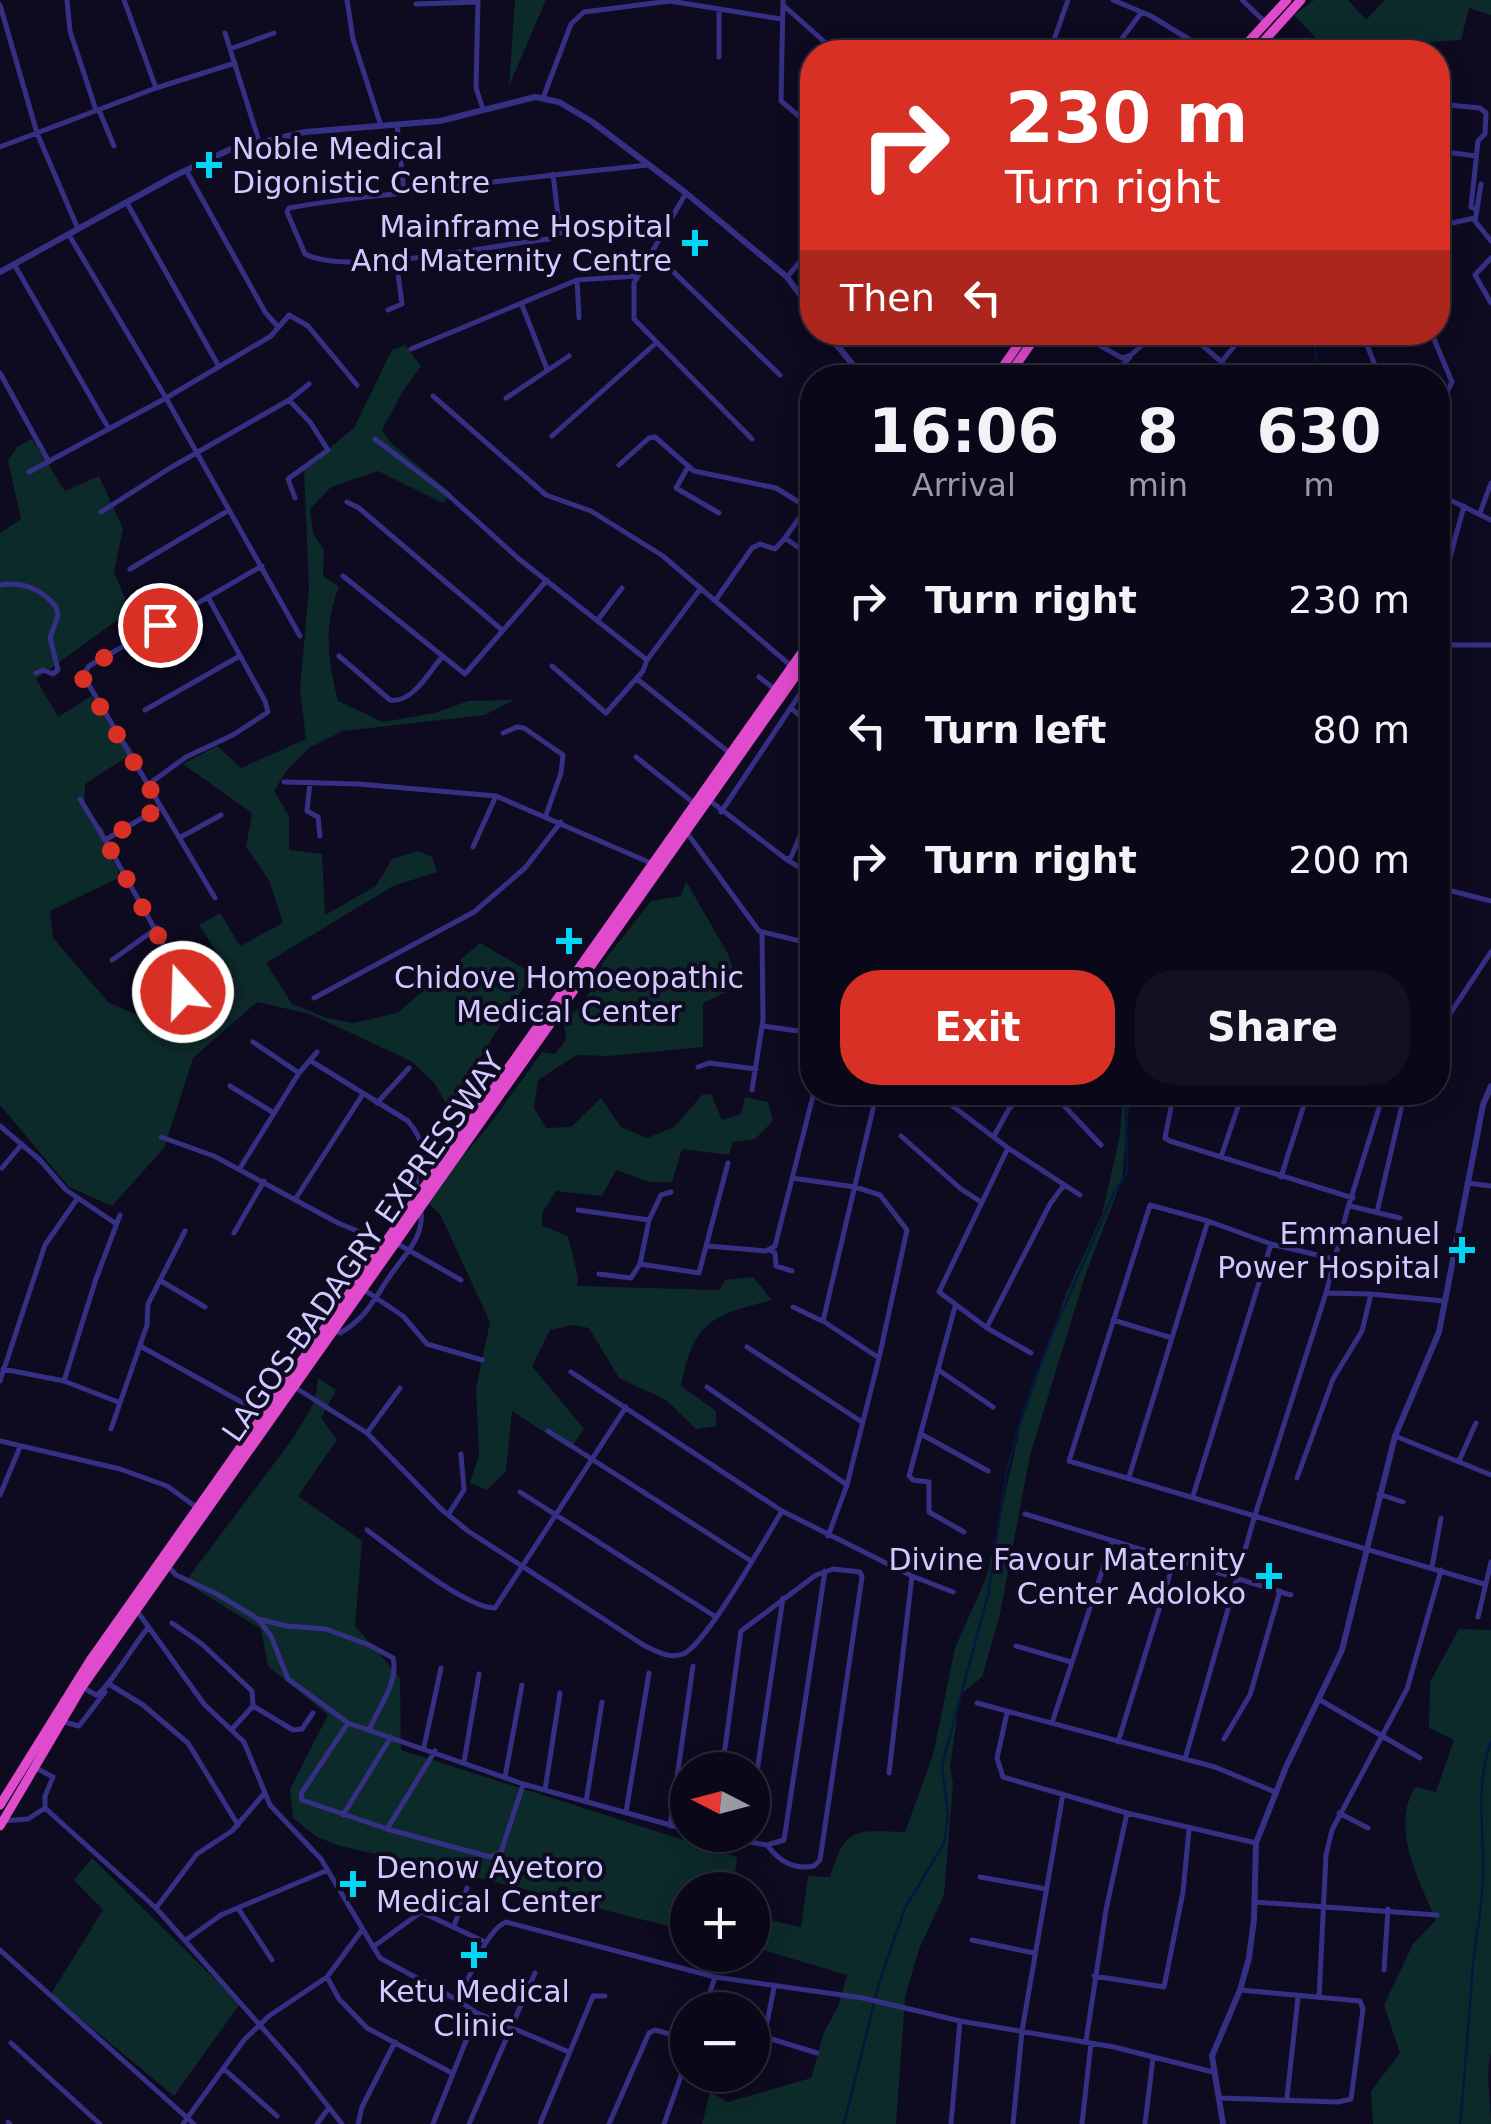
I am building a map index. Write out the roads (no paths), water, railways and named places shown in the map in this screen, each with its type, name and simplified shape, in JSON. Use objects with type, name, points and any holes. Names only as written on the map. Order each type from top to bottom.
[{"type":"highway","points":[[1249,40],[1287,0]]},
{"type":"highway","points":[[1265,40],[1301,0]]},
{"type":"highway","name":"LAGOS-BADAGRY EXPRESSWAY","points":[[0,1805],[90,1659],[334,1331],[709,800],[800,655]]},
{"type":"highway","name":"LAGOS-BADAGRY EXPRESSWAY","points":[[2,1824],[82,1687],[168,1566],[264,1414],[731,754],[800,668]]},
{"type":"street","points":[[67,0],[70,31],[96,110],[114,146]]},
{"type":"street","points":[[124,0],[156,88]]},
{"type":"street","points":[[346,0],[353,39],[381,126]]},
{"type":"street","points":[[1055,37],[1068,0]]},
{"type":"street","points":[[1113,0],[1189,40]]},
{"type":"street","points":[[1242,0],[1265,22]]},
{"type":"street","points":[[416,4],[478,1],[476,88],[482,109]]},
{"type":"street","points":[[542,99],[554,62],[577,16],[584,12],[664,1],[781,19]]},
{"type":"street","points":[[783,2],[780,101],[800,117]]},
{"type":"street","points":[[783,2],[823,40]]},
{"type":"street","points":[[0,5],[37,133],[78,229]]},
{"type":"street","points":[[718,57],[719,9]]},
{"type":"street","points":[[1121,40],[1141,12]]},
{"type":"street","points":[[230,49],[274,33]]},
{"type":"street","points":[[225,34],[259,141]]},
{"type":"street","points":[[0,147],[156,88],[236,64]]},
{"type":"street","points":[[0,272],[232,149],[305,132],[440,121],[536,97],[559,102],[591,121],[788,276],[800,294]]},
{"type":"street","points":[[1450,106],[1485,110],[1488,134],[1480,137],[1471,207],[1478,210]]},
{"type":"street","points":[[397,125],[404,192]]},
{"type":"street","points":[[1450,153],[1476,156]]},
{"type":"street","points":[[553,174],[560,228],[555,238],[366,262],[307,256],[287,211],[348,196],[404,192],[553,174],[648,165]]},
{"type":"street","points":[[186,170],[265,312],[278,326]]},
{"type":"street","points":[[1475,218],[1481,184]]},
{"type":"street","points":[[686,193],[637,276],[633,289],[634,319],[752,439]]},
{"type":"street","points":[[127,203],[218,365]]},
{"type":"street","points":[[1450,223],[1475,218]]},
{"type":"street","points":[[1475,218],[1491,242]]},
{"type":"street","points":[[68,235],[166,398],[300,636]]},
{"type":"street","points":[[653,252],[780,376]]},
{"type":"street","points":[[1491,258],[1475,275],[1491,303]]},
{"type":"street","points":[[388,310],[402,304],[396,259]]},
{"type":"street","points":[[788,276],[800,262]]},
{"type":"street","points":[[14,264],[109,430]]},
{"type":"street","points":[[411,349],[577,280],[637,276]]},
{"type":"street","points":[[577,280],[579,318]]},
{"type":"street","points":[[522,305],[547,369]]},
{"type":"street","points":[[29,472],[271,336],[289,315],[299,318],[357,385]]},
{"type":"street","points":[[552,436],[656,343]]},
{"type":"street","points":[[837,345],[853,365]]},
{"type":"street","points":[[1099,345],[1122,358],[1131,355]]},
{"type":"street","points":[[1122,365],[1142,345]]},
{"type":"street","points":[[1202,345],[1225,365]]},
{"type":"street","points":[[1223,363],[1236,345]]},
{"type":"street","points":[[506,398],[569,356]]},
{"type":"street","points":[[0,374],[48,462]]},
{"type":"street","points":[[101,512],[289,400],[309,384]]},
{"type":"street","points":[[432,396],[549,497],[604,519],[663,556],[792,667]]},
{"type":"street","points":[[289,400],[328,448],[288,479],[295,498]]},
{"type":"street","points":[[619,464],[648,438],[655,437],[688,468],[776,488],[800,501]]},
{"type":"street","points":[[375,440],[446,493],[646,660]]},
{"type":"street","points":[[688,468],[676,488],[719,512]]},
{"type":"street","points":[[1480,514],[1491,483]]},
{"type":"street","points":[[1450,500],[1491,520]]},
{"type":"street","points":[[347,502],[503,630]]},
{"type":"street","points":[[1450,557],[1464,506]]},
{"type":"street","points":[[130,568],[229,510]]},
{"type":"street","points":[[714,601],[752,548],[760,544],[775,548],[800,518]]},
{"type":"street","points":[[785,538],[800,549]]},
{"type":"street","points":[[215,898],[83,673],[262,566]]},
{"type":"street","points":[[343,576],[467,674],[546,580]]},
{"type":"street","points":[[0,584],[22,584],[56,606],[58,614],[50,638],[58,670],[53,674],[44,670],[36,674]]},
{"type":"street","points":[[597,621],[622,588]]},
{"type":"street","points":[[552,666],[604,713],[637,679],[646,660],[701,588]]},
{"type":"street","points":[[149,784],[186,757],[266,716],[267,706],[209,599]]},
{"type":"street","points":[[1450,645],[1491,645]]},
{"type":"street","points":[[339,656],[395,701],[408,696],[442,657]]},
{"type":"street","points":[[145,710],[239,657]]},
{"type":"street","points":[[760,677],[796,701]]},
{"type":"street","points":[[637,679],[731,754]]},
{"type":"street","points":[[720,812],[800,695]]},
{"type":"street","points":[[792,708],[800,715]]},
{"type":"street","points":[[503,732],[524,728],[563,754],[562,773],[546,815]]},
{"type":"street","points":[[636,758],[696,804]]},
{"type":"street","points":[[284,782],[496,796],[653,864]]},
{"type":"street","points":[[310,782],[307,811],[319,820],[320,836]]},
{"type":"street","points":[[472,847],[496,796]]},
{"type":"street","points":[[80,799],[157,928],[185,984],[176,1001],[149,1016]]},
{"type":"street","points":[[709,800],[720,812],[800,868]]},
{"type":"street","points":[[105,840],[161,807]]},
{"type":"street","points":[[180,837],[221,816]]},
{"type":"street","points":[[314,998],[474,912],[525,868],[561,822]]},
{"type":"street","points":[[686,832],[762,932],[763,1026],[752,1090]]},
{"type":"street","points":[[786,859],[791,857],[800,836]]},
{"type":"street","points":[[1450,891],[1491,901]]},
{"type":"street","points":[[112,960],[157,928]]},
{"type":"street","points":[[762,932],[800,941]]},
{"type":"street","points":[[1450,1014],[1491,952]]},
{"type":"street","points":[[763,1026],[800,1031]]},
{"type":"street","points":[[253,1042],[299,1073]]},
{"type":"street","points":[[240,1168],[299,1073],[317,1052]]},
{"type":"street","points":[[311,1060],[408,1121],[422,1141],[424,1156],[415,1178],[420,1192]]},
{"type":"street","points":[[698,1067],[709,1062],[756,1069]]},
{"type":"street","points":[[377,1103],[408,1068]]},
{"type":"street","points":[[230,1086],[274,1113]]},
{"type":"street","points":[[1224,2124],[1212,2056],[1249,1958],[1256,1843],[1275,1792],[1342,1650],[1396,1436],[1440,1332],[1466,1183],[1483,1104],[1491,1086]]},
{"type":"street","points":[[296,1198],[363,1094]]},
{"type":"street","points":[[770,1250],[775,1246],[811,1105]]},
{"type":"street","points":[[823,1321],[873,1105]]},
{"type":"street","points":[[952,1105],[1080,1195]]},
{"type":"street","points":[[994,1136],[1012,1105]]},
{"type":"street","points":[[1064,1105],[1101,1144]]},
{"type":"street","points":[[1171,1105],[1164,1138],[1181,1147],[1400,1218]]},
{"type":"street","points":[[1221,1157],[1239,1105]]},
{"type":"street","points":[[1281,1177],[1304,1105]]},
{"type":"street","points":[[1185,1759],[1254,1515],[1326,1293],[1380,1105]]},
{"type":"street","points":[[1377,1212],[1403,1105]]},
{"type":"street","points":[[0,1126],[77,1199],[115,1223]]},
{"type":"street","points":[[901,1136],[960,1189],[981,1202]]},
{"type":"street","points":[[161,1138],[240,1168],[338,1223],[384,1242]]},
{"type":"street","points":[[2,1168],[22,1144]]},
{"type":"street","points":[[1008,1148],[940,1289],[941,1295],[956,1307],[1031,1353]]},
{"type":"street","points":[[640,1264],[696,1274],[701,1270],[728,1163]]},
{"type":"street","points":[[792,1178],[855,1187],[882,1196],[907,1232],[879,1358],[828,1536]]},
{"type":"street","points":[[234,1233],[264,1181]]},
{"type":"street","points":[[1466,1183],[1491,1186]]},
{"type":"street","points":[[986,1328],[1050,1204],[1064,1185]]},
{"type":"street","points":[[598,1274],[631,1278],[640,1264],[649,1220],[661,1194],[671,1192]]},
{"type":"street","points":[[0,1380],[45,1245],[77,1199]]},
{"type":"street","points":[[1334,1259],[1271,1244],[1150,1205],[1069,1461],[1484,1584]]},
{"type":"street","points":[[334,1331],[347,1329],[376,1301],[421,1230],[422,1212],[418,1208]]},
{"type":"street","points":[[578,1210],[649,1220]]},
{"type":"street","points":[[64,1381],[120,1215]]},
{"type":"street","points":[[1128,1477],[1208,1221]]},
{"type":"street","points":[[111,1429],[147,1325],[148,1304],[184,1231]]},
{"type":"street","points":[[396,1243],[461,1280]]},
{"type":"street","points":[[1194,1496],[1271,1244]]},
{"type":"street","points":[[708,1246],[770,1250],[775,1252],[776,1266],[792,1271]]},
{"type":"street","points":[[161,1281],[204,1307]]},
{"type":"street","points":[[363,1289],[403,1316],[427,1344],[482,1360]]},
{"type":"street","points":[[1326,1293],[1444,1301]]},
{"type":"street","points":[[1296,1478],[1333,1380],[1362,1332],[1371,1294]]},
{"type":"street","points":[[794,1307],[879,1358]]},
{"type":"street","points":[[956,1307],[910,1476],[929,1482],[929,1512],[964,1532]]},
{"type":"street","points":[[1113,1320],[1173,1339]]},
{"type":"street","points":[[140,1346],[264,1414]]},
{"type":"street","points":[[747,1347],[862,1422]]},
{"type":"street","points":[[3,1369],[64,1381],[118,1402]]},
{"type":"street","points":[[940,1371],[993,1407]]},
{"type":"street","points":[[571,1372],[782,1511],[952,1592]]},
{"type":"street","points":[[294,1386],[367,1433],[448,1515],[523,1568],[665,1655],[688,1652],[716,1616],[782,1511]]},
{"type":"street","points":[[707,1387],[846,1484]]},
{"type":"street","points":[[367,1433],[400,1388]]},
{"type":"street","points":[[367,1530],[456,1592],[495,1608],[626,1406]]},
{"type":"street","points":[[1459,1462],[1476,1423]]},
{"type":"street","points":[[548,1431],[751,1562]]},
{"type":"street","points":[[921,1434],[988,1471]]},
{"type":"street","points":[[1396,1436],[1491,1475]]},
{"type":"street","points":[[0,1441],[120,1469],[168,1486],[202,1511]]},
{"type":"street","points":[[0,1495],[20,1447]]},
{"type":"street","points":[[448,1515],[464,1490],[461,1454]]},
{"type":"street","points":[[520,1492],[716,1616]]},
{"type":"street","points":[[1379,1494],[1403,1502]]},
{"type":"street","points":[[1025,1514],[1291,1595]]},
{"type":"street","points":[[1432,1567],[1442,1518]]},
{"type":"street","points":[[1052,1723],[1113,1540]]},
{"type":"street","points":[[1118,1742],[1174,1558]]},
{"type":"street","points":[[1478,1617],[1491,1562]]},
{"type":"street","points":[[168,1566],[258,1619],[326,1629],[393,1658],[395,1668],[390,1685],[368,1730]]},
{"type":"street","points":[[1319,1998],[1326,1856],[1339,1814],[1414,1672],[1441,1570]]},
{"type":"street","points":[[770,1844],[784,1840],[824,1571]]},
{"type":"street","points":[[724,1752],[741,1631],[824,1571],[860,1572],[820,1860],[808,1868],[796,1867],[777,1859],[770,1849]]},
{"type":"street","points":[[889,1773],[912,1576]]},
{"type":"street","points":[[1038,1589],[1091,1602]]},
{"type":"street","points":[[1224,1739],[1254,1685],[1280,1590]]},
{"type":"street","points":[[760,1752],[783,1598]]},
{"type":"street","points":[[136,1611],[204,1704],[232,1729],[253,1758],[270,1805],[328,1870],[380,1958],[476,2013],[569,2052]]},
{"type":"street","points":[[258,1619],[271,1636],[288,1679],[348,1723],[523,1784],[670,1826]]},
{"type":"street","points":[[172,1623],[202,1644],[252,1691],[252,1706],[232,1729]]},
{"type":"street","points":[[61,1721],[79,1726],[105,1692],[130,1648],[148,1628]]},
{"type":"street","points":[[1016,1646],[1071,1662]]},
{"type":"street","points":[[680,1752],[692,1666]]},
{"type":"street","points":[[424,1747],[441,1668]]},
{"type":"street","points":[[626,1812],[648,1673]]},
{"type":"street","points":[[464,1762],[479,1674]]},
{"type":"street","points":[[109,1684],[188,1743],[238,1825]]},
{"type":"street","points":[[505,1776],[522,1685]]},
{"type":"street","points":[[82,1687],[96,1695],[105,1692]]},
{"type":"street","points":[[545,1790],[560,1693]]},
{"type":"street","points":[[1320,1700],[1420,1758]]},
{"type":"street","points":[[586,1802],[602,1702]]},
{"type":"street","points":[[976,1703],[1215,1767],[1275,1792]]},
{"type":"street","points":[[252,1706],[296,1730],[314,1713]]},
{"type":"street","points":[[1007,1713],[998,1758],[1004,1778],[1189,1829],[1256,1843]]},
{"type":"street","points":[[348,1723],[300,1796],[302,1800],[387,1829],[494,1857],[503,1846],[523,1784]]},
{"type":"street","points":[[343,1815],[392,1736]]},
{"type":"street","points":[[387,1829],[436,1751]]},
{"type":"street","points":[[33,1766],[53,1777],[45,1808],[156,1908],[260,2024],[342,2124]]},
{"type":"street","points":[[0,1779],[11,1784]]},
{"type":"street","points":[[156,1908],[197,1854],[238,1825],[264,1794]]},
{"type":"street","points":[[1013,2124],[1022,2030],[1063,1794]]},
{"type":"street","points":[[2,1824],[28,1819],[45,1808]]},
{"type":"street","points":[[1082,2124],[1094,1976],[1127,1813]]},
{"type":"street","points":[[1339,1814],[1368,1828]]},
{"type":"street","points":[[1094,1976],[1164,1987],[1184,1892],[1189,1829]]},
{"type":"street","points":[[186,1940],[237,1908],[328,1870]]},
{"type":"street","points":[[980,1877],[1046,1889]]},
{"type":"street","points":[[454,1926],[467,1888]]},
{"type":"street","points":[[1255,1902],[1437,1915]]},
{"type":"street","points":[[237,1908],[272,1960]]},
{"type":"street","points":[[1384,1970],[1388,1910]]},
{"type":"street","points":[[373,1947],[421,1912],[486,1943]]},
{"type":"street","points":[[459,2001],[486,1943],[498,1924],[506,1922],[715,1977],[863,1998],[960,2021],[1088,2042],[1213,2072]]},
{"type":"street","points":[[0,1950],[188,2122],[260,2024],[326,1977],[362,1930]]},
{"type":"street","points":[[972,1940],[1034,1953]]},
{"type":"street","points":[[470,2124],[535,1973]]},
{"type":"street","points":[[326,1977],[367,2028],[452,2073]]},
{"type":"street","points":[[710,1992],[715,1977]]},
{"type":"street","points":[[770,2010],[774,1988]]},
{"type":"street","points":[[1219,2098],[1338,2102],[1351,2098],[1363,2009],[1360,2001],[1240,1990]]},
{"type":"street","points":[[540,2124],[593,1996],[605,1996]]},
{"type":"street","points":[[1288,2098],[1298,1996]]},
{"type":"street","points":[[433,2124],[476,2013]]},
{"type":"street","points":[[951,2124],[960,2021]]},
{"type":"street","points":[[609,2124],[649,2033],[656,2030],[670,2034]]},
{"type":"street","points":[[770,2039],[817,2053]]},
{"type":"street","points":[[358,2124],[362,2108],[396,2042]]},
{"type":"street","points":[[10,2043],[100,2124]]},
{"type":"street","points":[[1145,2124],[1153,2058]]},
{"type":"street","points":[[224,2069],[277,2116]]},
{"type":"street","points":[[664,2124],[675,2092]]},
{"type":"street","points":[[317,2124],[328,2109]]},
{"type":"waterway","points":[[1314,345],[1318,365]]},
{"type":"waterway","points":[[844,2124],[879,1983],[905,1908],[944,1843],[948,1816],[942,1765],[988,1595],[1007,1469],[1053,1332],[1113,1195],[1127,1172],[1126,1105]]},
{"type":"waterway","points":[[1460,2124],[1482,1894],[1483,1779],[1491,1742]]},
{"type":"place","name":"Noble Medical Digonistic Centre","points":[[209,165]]},
{"type":"place","name":"Mainframe Hospital And Maternity Centre","points":[[695,243]]},
{"type":"place","name":"Chidove Homoeopathic Medical Center","points":[[569,941]]},
{"type":"place","name":"Emmanuel Power Hospital","points":[[1462,1250]]},
{"type":"place","name":"Divine Favour Maternity Center Adoloko","points":[[1269,1576]]},
{"type":"place","name":"Denow Ayetoro Medical Center","points":[[353,1884]]},
{"type":"place","name":"Ketu Medical Clinic","points":[[474,1955]]}]
